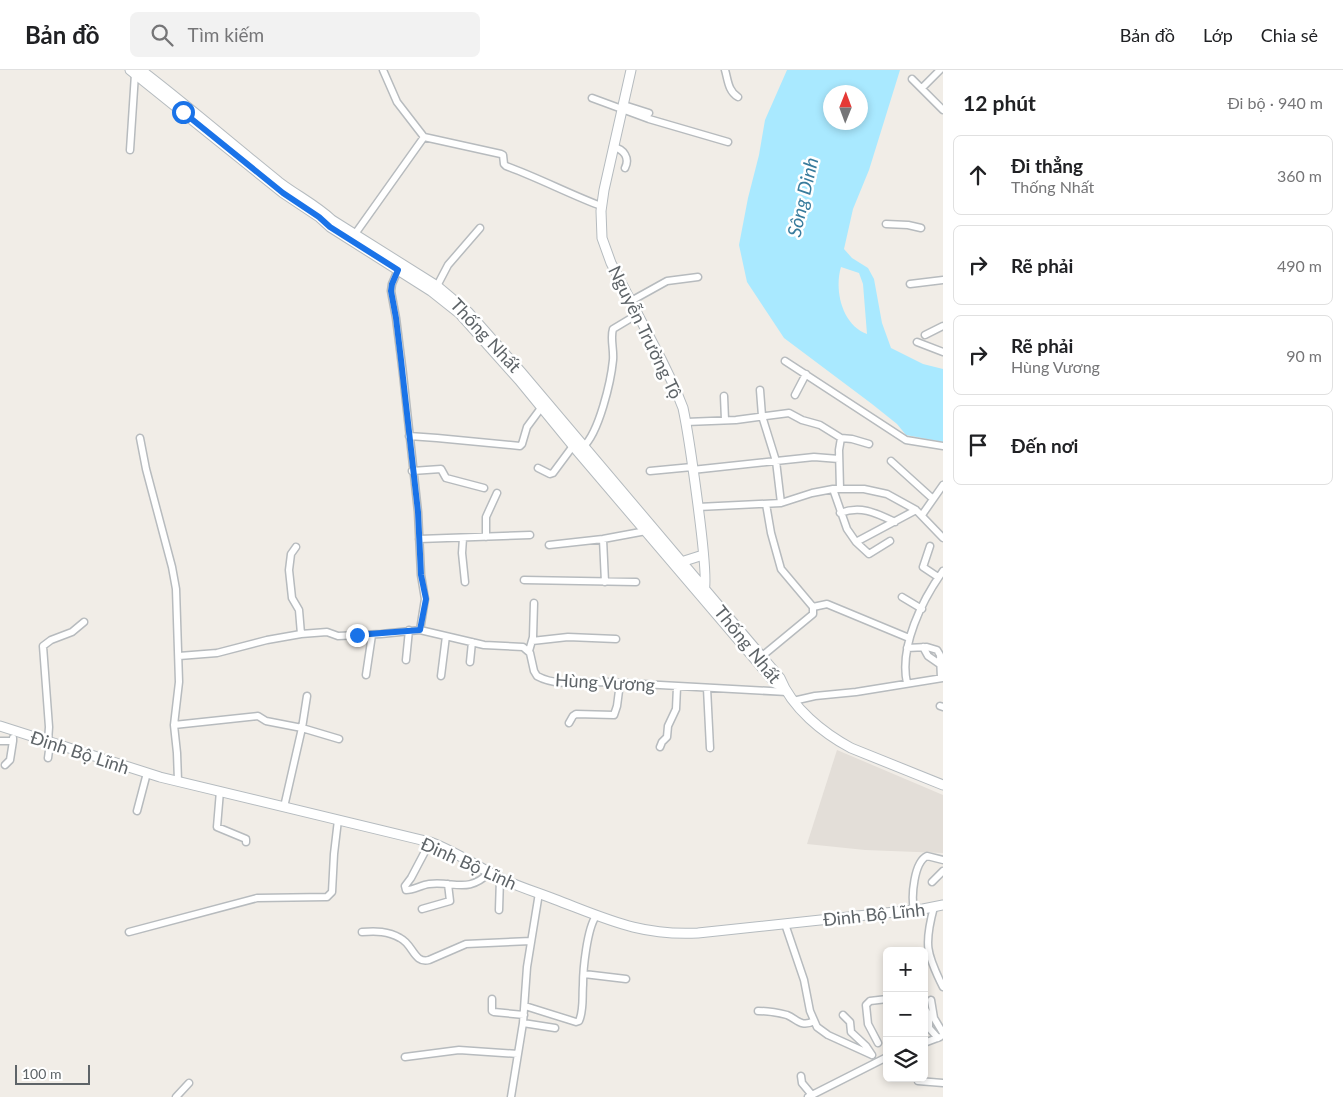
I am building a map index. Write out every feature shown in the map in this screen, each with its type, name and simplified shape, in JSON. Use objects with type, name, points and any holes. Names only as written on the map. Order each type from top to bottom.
[{"type":"main road","name":"Nguyễn Trường Tộ","points":[[631,70],[613,147],[602,206],[601,224],[605,249],[676,388],[686,422],[704,555],[702,592]]},
{"type":"main road","name":"Thống Nhất","points":[[136,72],[280,182],[320,209],[332,220],[355,234],[361,242],[398,270],[438,295],[460,314],[573,446],[591,462],[678,563],[775,683],[785,690]]},
{"type":"main road","name":"Thống Nhất","points":[[208,127],[283,193],[319,217],[330,227],[361,242],[437,286],[456,301],[522,372],[583,447],[591,462],[646,531],[678,563]]},
{"type":"main road","points":[[678,563],[704,555]]},
{"type":"main road","name":"Thống Nhất","points":[[702,592],[780,678],[785,690]]},
{"type":"main road","points":[[785,690],[810,719],[844,745],[943,785]]},
{"type":"main road","name":"Đinh Bộ Lĩnh","points":[[0,726],[147,773],[430,842],[456,853],[500,878],[596,916],[636,929],[679,933],[785,924],[938,906]]},
{"type":"street","points":[[383,70],[397,102],[424,137],[501,154],[506,166],[534,176],[570,194],[602,206]]},
{"type":"street","points":[[726,70],[730,90],[738,97]]},
{"type":"street","points":[[922,88],[940,70]]},
{"type":"street","points":[[130,150],[136,72]]},
{"type":"street","points":[[912,79],[943,110]]},
{"type":"street","points":[[592,98],[649,113]]},
{"type":"street","points":[[623,107],[649,119],[728,142]]},
{"type":"street","points":[[355,234],[424,137]]},
{"type":"street","points":[[613,147],[619,148],[625,154],[627,161],[625,168]]},
{"type":"street","points":[[886,224],[908,225],[921,228]]},
{"type":"street","points":[[437,286],[448,265],[480,228]]},
{"type":"street","points":[[398,270],[391,291],[396,318],[418,512],[421,575],[426,603],[420,630]]},
{"type":"street","points":[[631,301],[667,282],[698,277]]},
{"type":"street","points":[[910,284],[943,280]]},
{"type":"street","points":[[583,447],[593,435],[605,397],[612,363],[613,329],[638,314]]},
{"type":"street","points":[[925,334],[943,326]]},
{"type":"street","points":[[917,342],[936,351],[943,352]]},
{"type":"street","points":[[785,361],[906,440],[943,446]]},
{"type":"street","points":[[795,395],[806,374]]},
{"type":"street","points":[[760,390],[762,416],[776,461],[781,503]]},
{"type":"street","points":[[724,396],[726,420]]},
{"type":"street","points":[[409,436],[520,446],[531,421],[541,408]]},
{"type":"street","points":[[686,422],[791,414],[802,420],[820,425],[841,438],[868,444]]},
{"type":"street","points":[[140,438],[176,589],[179,656],[178,696],[174,725],[178,781]]},
{"type":"street","points":[[840,488],[838,450],[841,438]]},
{"type":"street","points":[[538,468],[550,474],[553,473],[573,446]]},
{"type":"street","points":[[650,471],[821,457],[839,460]]},
{"type":"street","points":[[891,461],[933,499]]},
{"type":"street","points":[[412,471],[441,468],[446,478],[484,488]]},
{"type":"street","points":[[856,542],[919,512],[943,486]]},
{"type":"street","points":[[832,489],[846,529],[869,554],[890,541]]},
{"type":"street","points":[[698,507],[781,503],[832,489],[864,489],[879,492],[896,499],[919,512],[943,538]]},
{"type":"street","points":[[486,537],[486,517],[497,493]]},
{"type":"street","points":[[761,657],[813,614],[813,607],[781,569],[771,533],[766,504]]},
{"type":"street","points":[[840,514],[850,509],[859,509],[895,522]]},
{"type":"street","points":[[549,545],[603,539],[646,531]]},
{"type":"street","points":[[419,539],[530,535]]},
{"type":"street","points":[[463,538],[462,553],[465,582]]},
{"type":"street","points":[[603,539],[605,582]]},
{"type":"street","points":[[296,546],[291,554],[289,570],[292,598],[299,610],[301,634]]},
{"type":"street","points":[[930,546],[923,567],[938,577]]},
{"type":"street","points":[[907,683],[905,666],[910,638],[922,609],[943,570]]},
{"type":"street","points":[[524,580],[636,582]]},
{"type":"street","points":[[902,597],[922,609]]},
{"type":"street","points":[[179,656],[217,653],[267,640],[301,634],[327,632],[338,636],[372,635],[409,630],[420,630],[491,646],[521,647],[529,651],[532,640],[534,603]]},
{"type":"street","points":[[813,607],[827,604],[910,638]]},
{"type":"street","points":[[48,758],[49,721],[43,646],[51,640],[70,634],[84,622]]},
{"type":"street","points":[[406,660],[409,630]]},
{"type":"street","points":[[366,675],[372,635]]},
{"type":"street","points":[[441,676],[446,636]]},
{"type":"street","points":[[532,640],[568,637],[616,639]]},
{"type":"street","points":[[470,662],[472,642]]},
{"type":"street","points":[[793,701],[815,696],[856,692],[942,678],[941,651],[935,648],[907,648]]},
{"type":"street","points":[[923,648],[928,656],[941,665]]},
{"type":"street","name":"Hùng Vương","points":[[529,651],[534,672],[538,677],[575,683],[785,690]]},
{"type":"street","points":[[570,723],[576,714],[614,715],[620,683]]},
{"type":"street","points":[[660,747],[667,737],[669,724],[676,709],[677,686]]},
{"type":"street","points":[[707,688],[710,748]]},
{"type":"street","points":[[284,807],[302,728],[307,696]]},
{"type":"street","points":[[174,725],[258,716],[272,723],[302,728],[339,739]]},
{"type":"street","points":[[5,765],[10,760],[15,730]]},
{"type":"street","points":[[0,741],[13,741]]},
{"type":"street","points":[[137,811],[147,773]]},
{"type":"street","points":[[220,791],[217,827],[246,839],[246,842]]},
{"type":"street","points":[[129,932],[257,898],[303,899],[327,897],[332,892],[338,820]]},
{"type":"street","points":[[430,842],[405,888],[408,891],[430,884],[463,885],[476,883],[490,872]]},
{"type":"street","points":[[914,910],[914,888],[920,861],[927,856],[943,860]]},
{"type":"street","points":[[932,882],[943,871]]},
{"type":"street","points":[[499,910],[500,878]]},
{"type":"street","points":[[422,909],[449,902],[448,884]]},
{"type":"street","points":[[511,1097],[523,1024],[526,972],[539,893]]},
{"type":"street","points":[[938,906],[928,937],[928,950],[943,987]]},
{"type":"street","points":[[525,1006],[578,1022],[581,1014],[590,929],[596,916]]},
{"type":"street","points":[[785,924],[804,980],[810,1011],[814,1021],[823,1032],[872,1055]]},
{"type":"street","points":[[362,932],[385,932],[402,938],[408,943],[418,959],[422,961],[466,944],[531,941]]},
{"type":"street","points":[[584,974],[626,979]]},
{"type":"street","points":[[492,999],[492,1011],[494,1012],[524,1014]]},
{"type":"street","points":[[878,1043],[868,1024],[866,1005],[870,1000],[883,999]]},
{"type":"street","points":[[931,1000],[934,1018],[941,1036]]},
{"type":"street","points":[[758,1011],[787,1015],[806,1024],[814,1021]]},
{"type":"street","points":[[928,1013],[929,1028],[941,1036]]},
{"type":"street","points":[[843,1015],[850,1022],[851,1032],[878,1060]]},
{"type":"street","points":[[523,1024],[555,1028]]},
{"type":"street","points":[[928,1041],[941,1036]]},
{"type":"street","points":[[405,1057],[459,1050],[518,1054]]},
{"type":"street","points":[[800,1076],[810,1096],[883,1058]]},
{"type":"street","points":[[928,1082],[943,1083]]},
{"type":"street","points":[[176,1097],[189,1083]]},
{"type":"shaded area","points":[[837,750],[943,795],[943,853],[865,850],[807,844]]},
{"type":"water","name":"Sông Dinh","points":[[787,70],[900,70],[869,170],[853,209],[844,249],[852,258],[868,268],[874,279],[882,323],[891,348],[923,364],[943,369],[943,442],[906,435],[897,424],[872,404],[784,338],[747,282],[739,245],[765,120]],"holes":[[[841,267],[859,273],[863,284],[867,334],[851,323],[842,306],[840,296],[839,276]]]},
{"type":"route","points":[[183,112],[283,193],[319,217],[330,227],[398,270],[391,291],[401,360],[418,512],[421,575],[426,603],[420,630],[357,635]]}]
